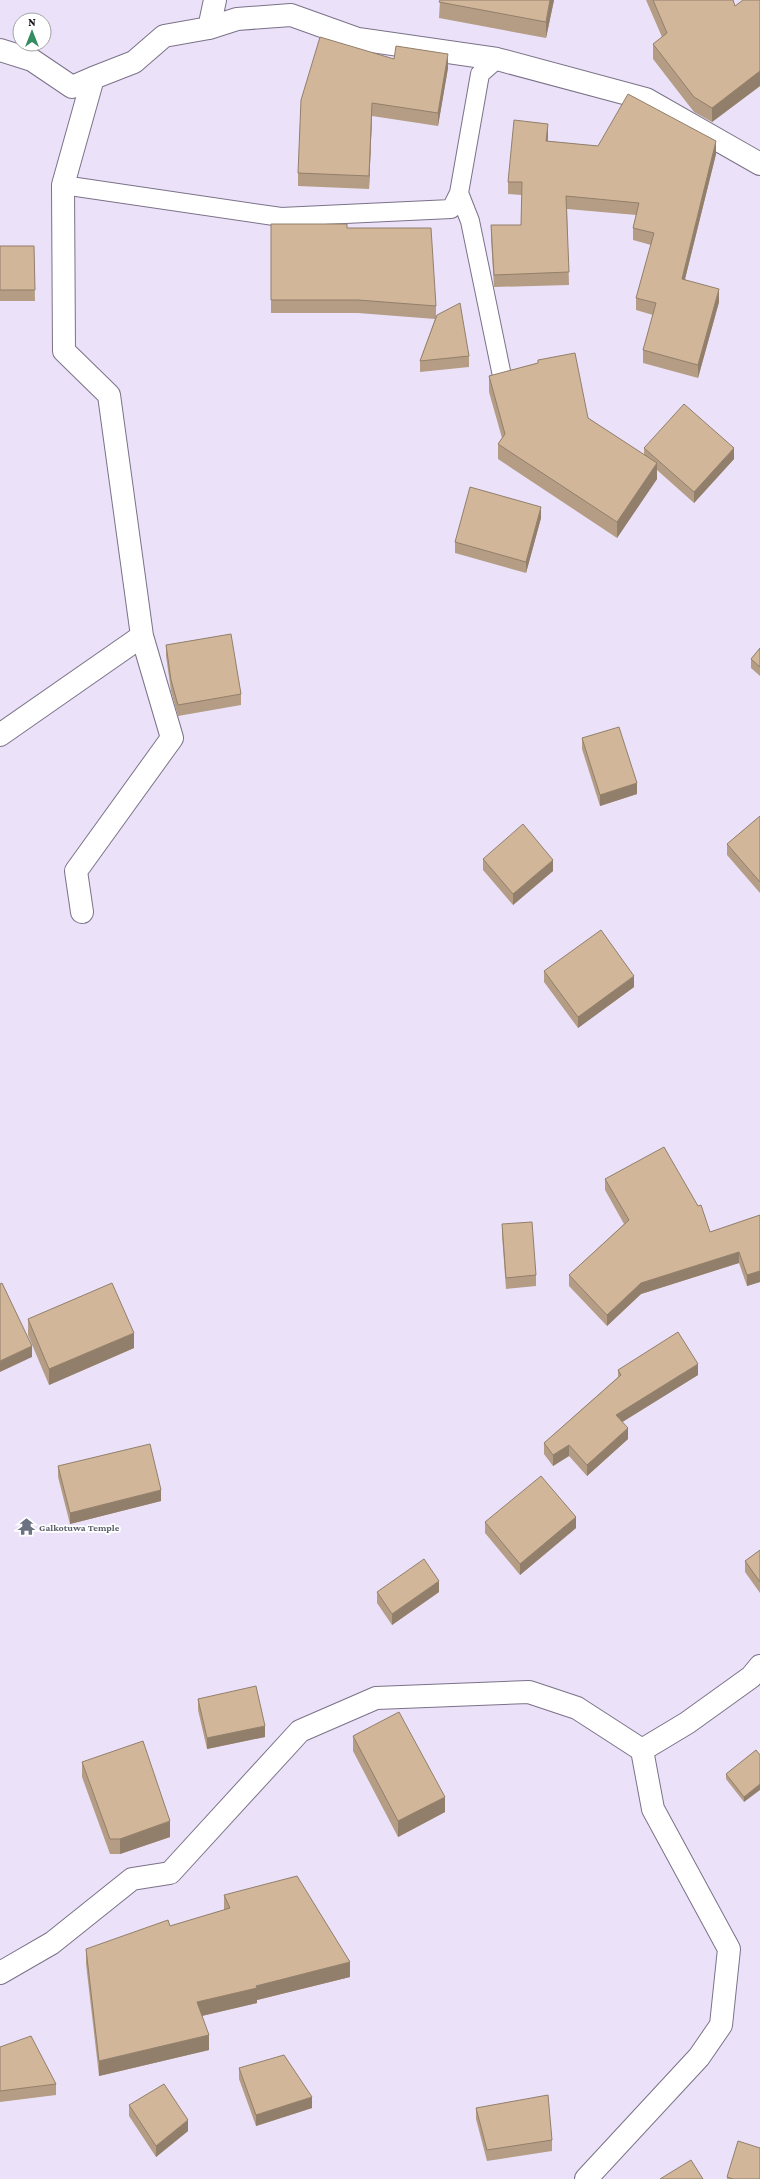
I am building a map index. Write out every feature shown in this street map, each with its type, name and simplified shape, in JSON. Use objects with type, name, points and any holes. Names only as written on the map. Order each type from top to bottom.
[{"type":"street","points":[[209,28],[216,0]]},
{"type":"street","points":[[0,50],[32,60],[72,87],[134,62],[164,36],[209,28],[237,19],[292,15],[358,39],[497,59],[646,99],[760,164]]},
{"type":"street","points":[[82,912],[76,871],[172,738],[142,636],[109,395],[64,351],[63,185],[93,78]]},
{"type":"street","points":[[0,735],[142,636]]},
{"type":"street","points":[[642,1750],[687,1724],[751,1677],[760,1666]]},
{"type":"street","points":[[0,1973],[52,1943],[132,1879],[170,1873],[300,1731],[376,1698],[529,1692],[577,1708],[642,1750],[653,1809],[730,1949],[721,2024],[699,2057],[586,2179]]},
{"type":"lane","points":[[63,185],[280,217],[451,209],[459,192],[480,74],[497,59]]},
{"type":"lane","points":[[459,192],[470,221],[502,376]]},
{"type":"building","points":[[440,0],[550,0],[546,22],[439,2]]},
{"type":"building","points":[[653,0],[733,0],[735,6],[743,0],[760,0],[760,71],[712,108],[694,97],[653,44],[667,33]]},
{"type":"building","points":[[320,37],[394,59],[396,46],[448,54],[438,113],[372,103],[369,176],[298,173],[301,100]]},
{"type":"building","points":[[628,94],[716,141],[682,279],[719,289],[698,365],[643,350],[656,303],[636,298],[654,233],[633,228],[639,203],[566,196],[569,272],[494,275],[491,225],[521,225],[522,182],[508,182],[514,120],[548,124],[546,141],[598,146]]},
{"type":"building","points":[[271,224],[347,224],[347,228],[431,228],[436,306],[358,300],[271,300]]},
{"type":"building","points":[[0,246],[34,246],[35,290],[0,290]]},
{"type":"building","points":[[460,303],[469,356],[420,361],[437,315]]},
{"type":"building","points":[[575,353],[588,418],[657,463],[617,522],[498,444],[505,434],[489,376],[538,363],[538,360]]},
{"type":"building","points":[[684,404],[734,448],[694,492],[644,448]]},
{"type":"building","points":[[470,487],[541,507],[526,562],[455,542]]},
{"type":"building","points":[[231,634],[241,694],[178,705],[171,680],[166,645]]},
{"type":"building","points":[[760,648],[760,667],[751,659]]},
{"type":"building","points":[[619,727],[637,783],[600,795],[582,738]]},
{"type":"building","points":[[760,816],[760,882],[727,844]]},
{"type":"building","points":[[523,824],[553,860],[513,894],[483,859]]},
{"type":"building","points":[[601,930],[634,976],[578,1017],[544,971]]},
{"type":"building","points":[[664,1147],[698,1206],[701,1205],[710,1232],[760,1215],[760,1271],[747,1275],[739,1252],[641,1283],[607,1315],[569,1275],[629,1220],[605,1179]]},
{"type":"building","points":[[532,1222],[536,1275],[506,1278],[502,1224]]},
{"type":"building","points":[[2,1283],[32,1346],[0,1361],[0,1284]]},
{"type":"building","points":[[112,1283],[134,1333],[49,1369],[28,1319]]},
{"type":"building","points":[[678,1332],[698,1364],[616,1415],[628,1428],[587,1465],[569,1445],[553,1455],[544,1443],[621,1375],[618,1370]]},
{"type":"building","points":[[150,1444],[161,1490],[70,1513],[58,1466]]},
{"type":"building","points":[[541,1476],[576,1517],[520,1564],[485,1522]]},
{"type":"building","points":[[760,1550],[760,1582],[745,1561]]},
{"type":"building","points":[[424,1559],[439,1581],[392,1614],[377,1592]]},
{"type":"building","points":[[256,1686],[265,1726],[207,1738],[198,1699]]},
{"type":"building","points":[[399,1712],[445,1797],[398,1821],[353,1736]]},
{"type":"building","points":[[143,1741],[170,1821],[120,1839],[110,1839],[82,1762]]},
{"type":"building","points":[[756,1750],[760,1755],[760,1784],[744,1797],[726,1774]]},
{"type":"building","points":[[297,1876],[350,1962],[256,1986],[257,1988],[197,2002],[209,2035],[99,2061],[86,1949],[168,1920],[170,1926],[230,1908],[224,1895]]},
{"type":"building","points":[[31,2036],[56,2084],[0,2091],[0,2047]]},
{"type":"building","points":[[284,2055],[312,2097],[256,2115],[239,2068]]},
{"type":"building","points":[[164,2084],[188,2120],[156,2146],[129,2105]]},
{"type":"building","points":[[548,2095],[552,2140],[487,2150],[476,2108]]},
{"type":"building","points":[[738,2141],[760,2148],[760,2179],[733,2179],[727,2177]]},
{"type":"building","points":[[691,2160],[703,2179],[660,2179]]},
{"type":"place","name":"Galkotuwa Temple","points":[[26,1527]]}]
